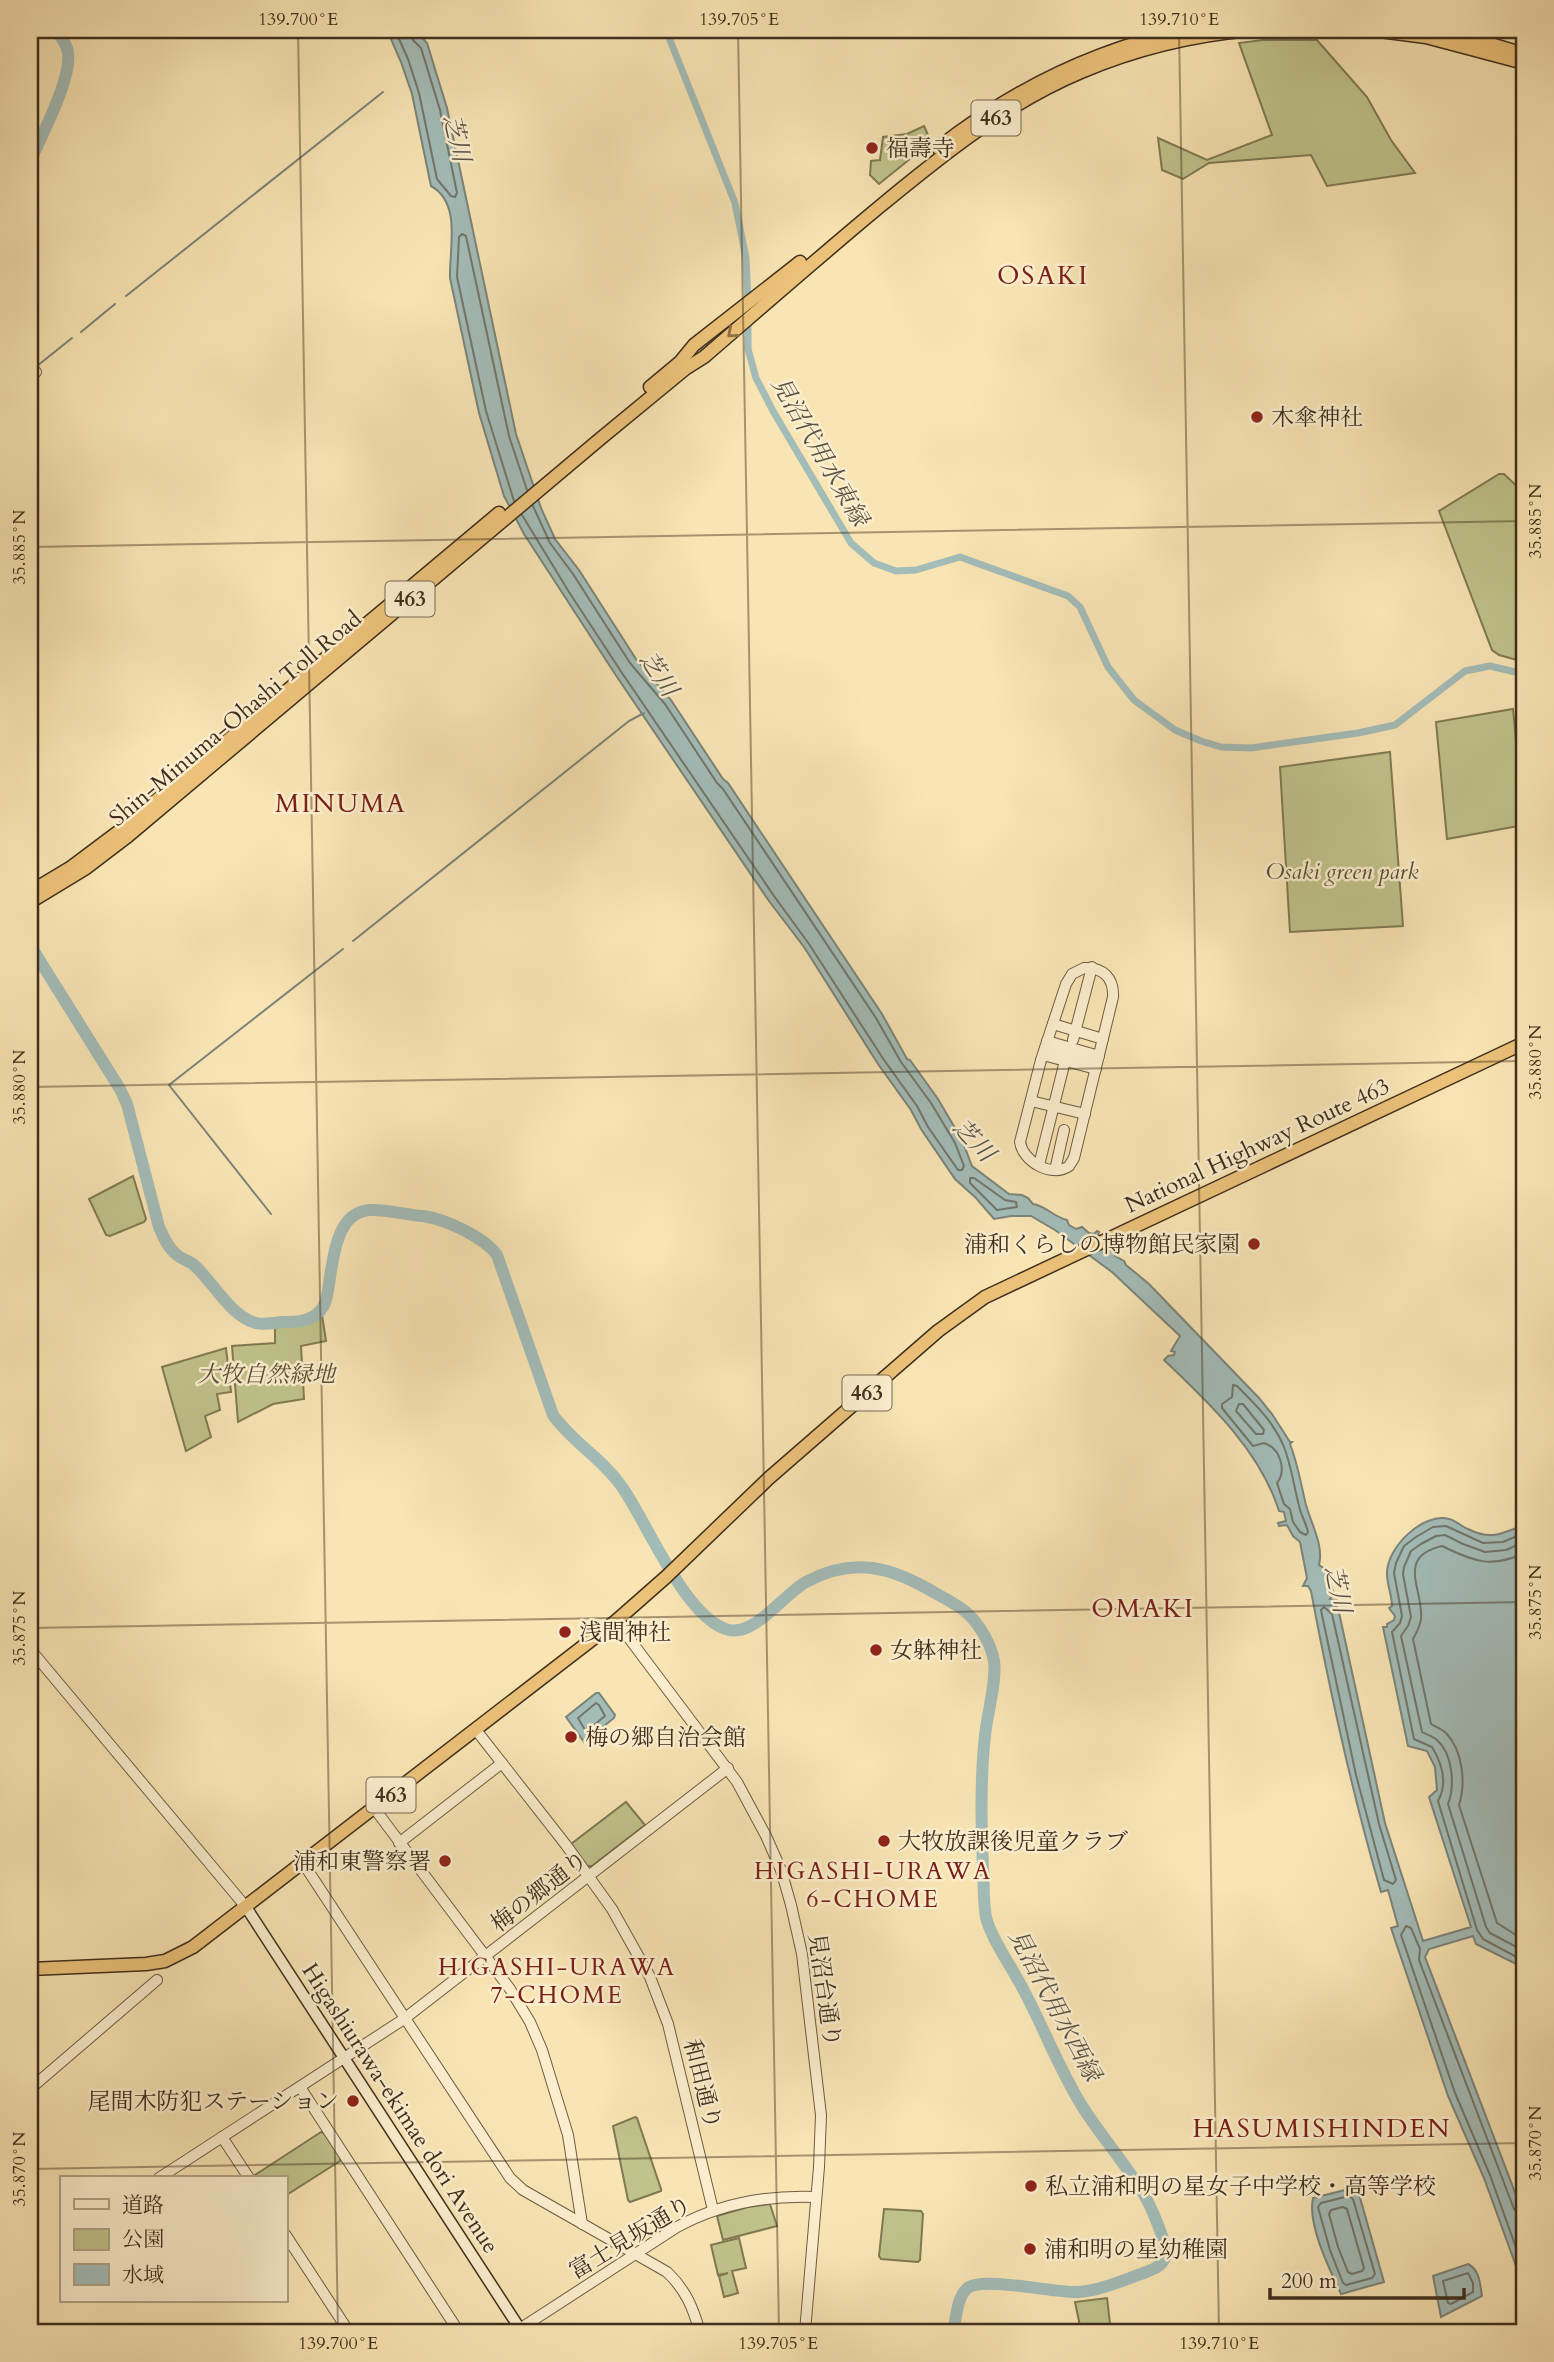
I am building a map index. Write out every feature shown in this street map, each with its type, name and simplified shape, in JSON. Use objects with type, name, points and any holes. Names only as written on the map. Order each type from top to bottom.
[{"type":"highway","name":"463","points":[[782,282],[920,162],[986,112],[1023,90],[1113,49],[1185,30]]},
{"type":"highway","name":"463","points":[[782,282],[959,142],[1030,98],[1118,58],[1199,37],[1251,30]]},
{"type":"highway","points":[[1372,30],[1426,37],[1524,63]]},
{"type":"highway","points":[[1434,30],[1454,33],[1524,54]]},
{"type":"highway","name":"Shin-Minuma-Ohashi Toll Road","points":[[30,892],[62,873],[122,829],[680,362],[694,345],[782,282]]},
{"type":"highway","name":"Shin-Minuma-Ohashi Toll Road","points":[[30,902],[86,868],[128,836],[611,430],[685,369],[704,357],[782,282]]},
{"type":"highway","name":"National Highway Route 463","points":[[30,1969],[133,1965],[165,1961],[179,1956],[616,1621],[671,1573],[769,1478],[947,1325],[985,1297],[1524,1042]]},
{"type":"main road","name":"Higashiurawa-ekimae dori Avenue","points":[[246,1907],[519,2331]]},
{"type":"street","points":[[1075,1036],[1092,967]]},
{"type":"street","points":[[1092,967],[1104,972],[1112,982],[1114,991],[1080,1134],[1069,1166],[1063,1171],[1027,1159],[1020,1147],[1053,1024],[1068,979],[1077,970],[1092,967]]},
{"type":"street","points":[[1053,1024],[1075,1036],[1103,1039]]},
{"type":"street","points":[[1045,1048],[1065,1061],[1097,1062]]},
{"type":"street","points":[[1045,1048],[1097,1062]]},
{"type":"street","points":[[1039,1165],[1065,1061]]},
{"type":"street","points":[[1031,1101],[1084,1114]]},
{"type":"street","points":[[1049,1126],[1080,1134]]},
{"type":"street","points":[[1055,1170],[1065,1130]]},
{"type":"street","name":"見沼台通り","points":[[616,1621],[729,1768],[757,1815],[775,1855],[797,1929],[820,2100],[821,2148],[805,2332]]},
{"type":"street","points":[[30,1649],[246,1907]]},
{"type":"street","name":"和田通り","points":[[476,1730],[612,1909],[650,1977],[668,2024],[713,2210]]},
{"type":"street","points":[[399,1843],[502,1763]]},
{"type":"street","name":"梅の郷通り","points":[[162,2176],[404,2019],[729,1768]]},
{"type":"street","points":[[374,1808],[522,2005],[542,2050],[568,2135],[582,2224]]},
{"type":"street","points":[[303,1863],[510,2178],[523,2190],[667,2272],[683,2290],[695,2313],[700,2332]]},
{"type":"street","points":[[30,2089],[157,1980]]},
{"type":"street","points":[[300,2087],[459,2332]]},
{"type":"street","points":[[222,2137],[248,2176]]},
{"type":"street","name":"富士見坂通り","points":[[519,2331],[677,2227],[713,2210],[760,2199],[816,2197]]},
{"type":"street","points":[[287,2237],[349,2332]]},
{"type":"green space","points":[[1317,40],[1367,97],[1391,140],[1415,173],[1327,186],[1311,155],[1209,163],[1183,179],[1162,170],[1158,138],[1207,160],[1272,135],[1239,43]]},
{"type":"green space","points":[[924,126],[931,142],[879,184],[870,175],[871,161],[880,160],[883,137],[907,134]]},
{"type":"green space","points":[[1499,474],[1504,474],[1524,493],[1524,662],[1499,655],[1492,650],[1439,511]]},
{"type":"green space","points":[[1513,709],[1524,825],[1447,839],[1436,722]]},
{"type":"green space","name":"Osaki green park","points":[[1390,752],[1403,926],[1290,932],[1280,767]]},
{"type":"green space","points":[[133,1176],[146,1219],[110,1236],[106,1235],[89,1199]]},
{"type":"green space","name":"大牧自然緑地","points":[[322,1315],[326,1341],[301,1346],[304,1399],[273,1404],[238,1422],[232,1346],[275,1343],[275,1327],[300,1325]]},
{"type":"green space","points":[[226,1348],[231,1392],[217,1394],[220,1410],[205,1416],[211,1437],[186,1451],[162,1367]]},
{"type":"green space","points":[[626,1802],[645,1825],[592,1866],[587,1866],[571,1844]]},
{"type":"green space","points":[[635,2117],[661,2191],[630,2202],[613,2126]]},
{"type":"green space","points":[[321,2132],[340,2156],[340,2161],[287,2195],[287,2176],[255,2175]]},
{"type":"green space","points":[[770,2204],[777,2226],[723,2240],[717,2216]]},
{"type":"green space","points":[[884,2209],[921,2211],[923,2214],[918,2262],[881,2259],[879,2256]]},
{"type":"green space","points":[[739,2238],[746,2268],[732,2271],[738,2293],[724,2297],[719,2276],[728,2273],[718,2275],[711,2245]]},
{"type":"green space","points":[[1107,2298],[1111,2332],[1046,2332],[1080,2326],[1075,2302]]},
{"type":"water","points":[[387,30],[415,30],[427,43],[447,108],[516,434],[541,508],[555,539],[579,570],[636,659],[671,700],[882,1014],[907,1059],[938,1099],[962,1140],[972,1166],[1009,1194],[1028,1198],[1033,1204],[1067,1220],[1069,1225],[1076,1229],[1082,1227],[1089,1233],[1099,1232],[1098,1236],[1118,1253],[1115,1256],[1149,1284],[1259,1398],[1292,1442],[1290,1444],[1320,1550],[1319,1565],[1325,1569],[1334,1594],[1330,1599],[1336,1600],[1333,1605],[1338,1608],[1385,1823],[1423,1941],[1471,1927],[1429,1797],[1437,1790],[1435,1767],[1427,1751],[1408,1746],[1383,1627],[1387,1627],[1395,1616],[1389,1608],[1392,1606],[1387,1578],[1388,1564],[1399,1543],[1428,1521],[1449,1519],[1484,1535],[1503,1533],[1524,1525],[1524,1968],[1476,1944],[1473,1936],[1429,1949],[1425,1957],[1524,2216],[1524,2332],[1516,2266],[1484,2178],[1448,2096],[1391,1928],[1398,1926],[1388,1890],[1381,1892],[1360,1817],[1311,1591],[1308,1586],[1303,1586],[1307,1578],[1300,1542],[1287,1525],[1279,1526],[1278,1523],[1286,1521],[1284,1512],[1279,1511],[1259,1468],[1246,1448],[1215,1411],[1164,1360],[1174,1355],[1175,1352],[1171,1351],[1180,1336],[1112,1272],[1055,1230],[1031,1216],[994,1219],[955,1179],[804,947],[769,901],[617,677],[524,534],[504,496],[479,413],[450,278],[452,228],[447,203],[431,186],[412,94]]},
{"type":"water","points":[[599,1693],[615,1715],[584,1742],[566,1717]]},
{"type":"water","points":[[1357,2187],[1384,2282],[1341,2294],[1316,2233],[1313,2198]]},
{"type":"water","points":[[1468,2264],[1477,2274],[1482,2296],[1441,2317],[1433,2276]]},
{"type":"waterway","name":"見沼代用水西縁","points":[[30,162],[55,108],[68,64],[66,47],[55,30]]},
{"type":"waterway","name":"見沼代用水東縁","points":[[666,30],[735,203],[746,258],[748,302]]},
{"type":"waterway","points":[[126,296],[383,92]]},
{"type":"waterway","points":[[81,332],[115,304]]},
{"type":"waterway","name":"見沼代用水東縁","points":[[748,320],[748,349],[756,378],[851,543],[874,563],[896,571],[916,570],[960,557],[1068,596],[1080,607],[1108,667],[1134,700],[1175,730],[1221,747],[1251,748],[1358,733],[1395,725],[1465,671],[1490,666],[1524,674]]},
{"type":"waterway","points":[[37,366],[72,338]]},
{"type":"waterway","points":[[353,941],[629,721],[644,713]]},
{"type":"waterway","name":"見沼代用水西縁","points":[[30,945],[127,1104],[159,1227],[166,1242],[178,1256],[194,1265],[238,1314],[256,1323],[266,1324],[301,1321],[318,1313],[326,1300],[338,1239],[349,1219],[358,1213],[369,1210],[389,1211],[432,1218],[453,1225],[483,1242],[497,1255],[553,1415],[622,1487],[683,1590],[713,1622],[729,1630],[749,1627],[806,1582],[823,1574],[856,1567],[888,1571],[919,1584],[960,1607],[980,1629],[988,1642],[995,1669],[985,1736],[982,1785],[984,1898],[988,1925],[1074,2092],[1147,2200],[1167,2251],[1161,2264],[1154,2268],[1086,2291],[1067,2292],[990,2284],[969,2287],[959,2301],[953,2332]]},
{"type":"waterway","points":[[271,1214],[169,1085],[343,949]]},
{"type":"place","name":"福壽寺","points":[[872,148]]},
{"type":"place","name":"木傘神社","points":[[1257,417]]},
{"type":"place","name":"浦和くらしの博物館民家園","points":[[1254,1244]]},
{"type":"place","name":"浅間神社","points":[[565,1632]]},
{"type":"place","name":"女躰神社","points":[[876,1650]]},
{"type":"place","name":"梅の郷自治会館","points":[[571,1737]]},
{"type":"place","name":"大牧放課後児童クラブ","points":[[884,1841]]},
{"type":"place","name":"浦和東警察署","points":[[445,1861]]},
{"type":"place","name":"尾間木防犯ステーション","points":[[353,2101]]},
{"type":"place","name":"私立浦和明の星女子中学校・高等学校","points":[[1031,2186]]},
{"type":"place","name":"浦和明の星幼稚園","points":[[1030,2249]]},
{"type":"district","name":"OSAKI","points":[[1043,275]]},
{"type":"district","name":"MINUMA","points":[[341,803]]},
{"type":"district","name":"OMAKI","points":[[1143,1608]]},
{"type":"district","name":"HIGASHI-URAWA 6-CHOME","points":[[873,1885]]},
{"type":"district","name":"HIGASHI-URAWA 7-CHOME","points":[[557,1981]]},
{"type":"district","name":"HASUMISHINDEN","points":[[1322,2128]]},
{"type":"water label","name":"芝川","points":[[457,138]]},
{"type":"water label","name":"芝川","points":[[659,674]]},
{"type":"water label","name":"芝川","points":[[974,1140]]},
{"type":"water label","name":"芝川","points":[[1338,1589]]}]
